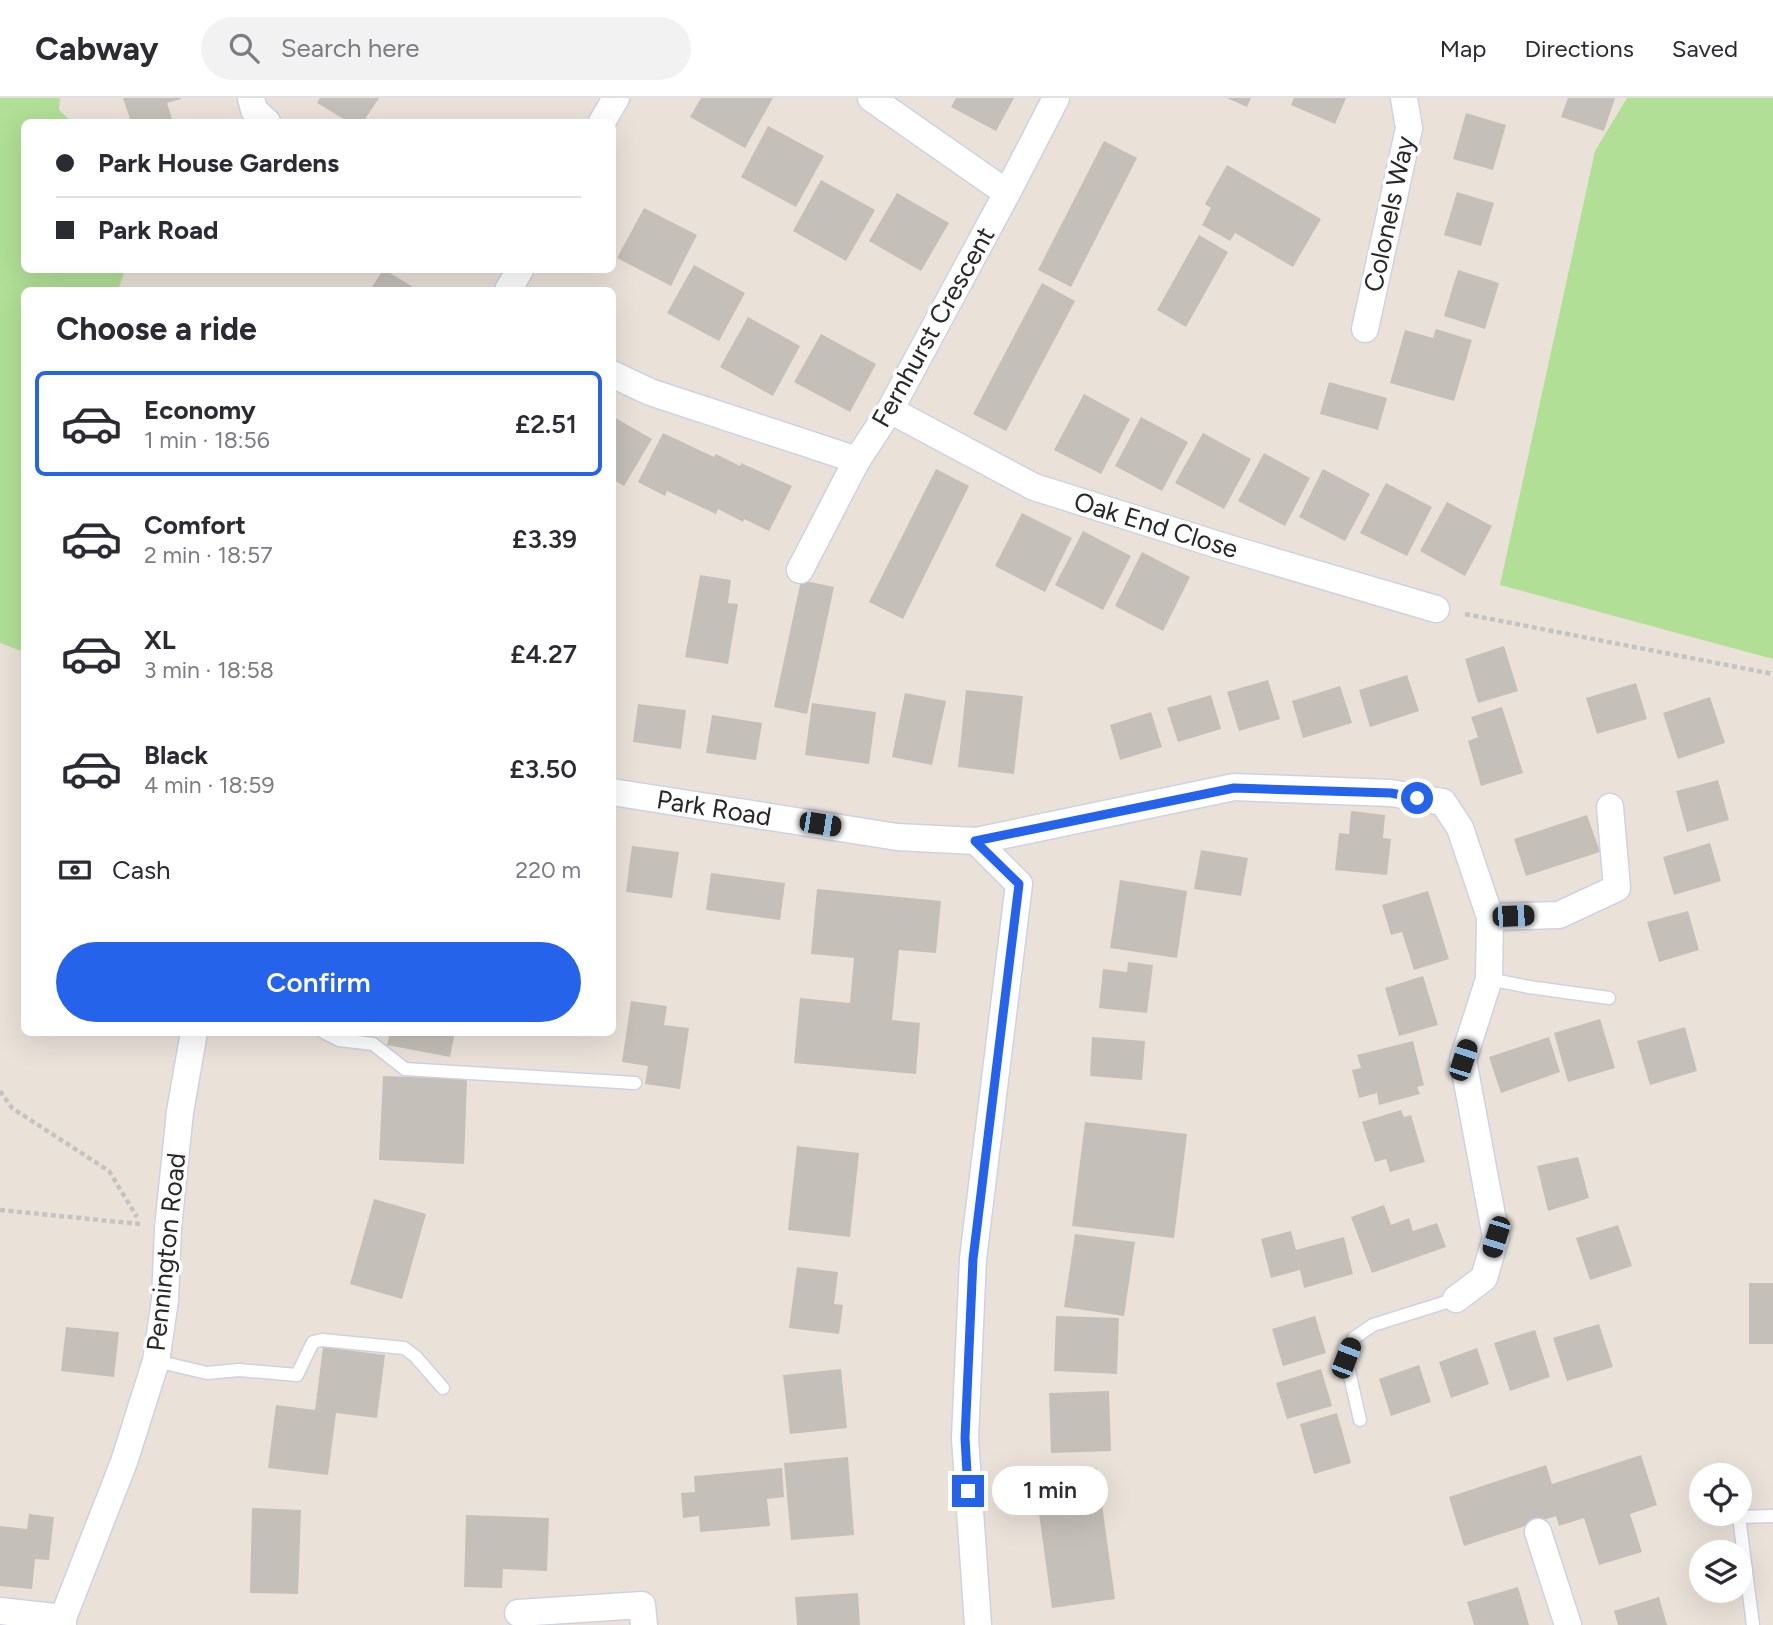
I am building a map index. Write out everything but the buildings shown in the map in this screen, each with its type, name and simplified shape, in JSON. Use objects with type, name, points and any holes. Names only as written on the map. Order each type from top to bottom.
[{"type":"street","points":[[251,98],[254,110],[264,119]]},
{"type":"street","points":[[604,119],[617,98]]},
{"type":"street","points":[[871,98],[1007,193]]},
{"type":"street","name":"Fernhurst Crescent","points":[[800,570],[857,460],[890,410],[1056,98]]},
{"type":"street","name":"Colonels Way","points":[[1365,329],[1409,128],[1404,98]]},
{"type":"street","points":[[616,376],[650,392],[857,460]]},
{"type":"street","name":"Oak End Close","points":[[890,410],[1034,487],[1436,609]]},
{"type":"street","name":"Park Road","points":[[616,793],[897,836],[975,841],[1234,788],[1391,793],[1443,802],[1460,828],[1490,917],[1489,979],[1463,1060],[1496,1237],[1484,1278],[1456,1298]]},
{"type":"street","points":[[1490,917],[1559,915],[1617,888],[1610,807]]},
{"type":"street","points":[[975,841],[1019,884],[973,1259],[965,1438],[978,1625]]},
{"type":"street","name":"Pennington Road","points":[[63,1622],[124,1462],[156,1361],[165,1300],[168,1228],[180,1112],[193,1036]]},
{"type":"street","points":[[1538,1532],[1568,1625]]},
{"type":"street","points":[[518,1613],[642,1605],[644,1625]]},
{"type":"street","points":[[0,1611],[63,1622]]},
{"type":"lane","points":[[1489,979],[1609,998]]},
{"type":"lane","points":[[331,1036],[339,1040],[373,1044],[405,1069],[635,1083]]},
{"type":"lane","points":[[1360,1420],[1346,1358],[1354,1338],[1373,1325],[1456,1298]]},
{"type":"lane","points":[[156,1361],[207,1373],[239,1370],[296,1375],[313,1342],[322,1340],[404,1348],[415,1356],[443,1388]]},
{"type":"lane","points":[[1753,1625],[1739,1517],[1773,1516]]},
{"type":"path","points":[[1436,609],[1773,674]]},
{"type":"path","points":[[0,1091],[12,1108],[109,1171],[141,1224],[0,1210]]},
{"type":"green space","points":[[0,98],[60,98],[59,110],[69,119],[21,119],[21,273],[124,273],[119,287],[21,287],[21,651],[0,643]]},
{"type":"green space","points":[[1627,98],[1773,98],[1773,659],[1500,585],[1595,151]]},
{"type":"route","points":[[968,1491],[965,1438],[973,1259],[1019,884],[975,841],[1234,788],[1391,793],[1417,798]]}]
